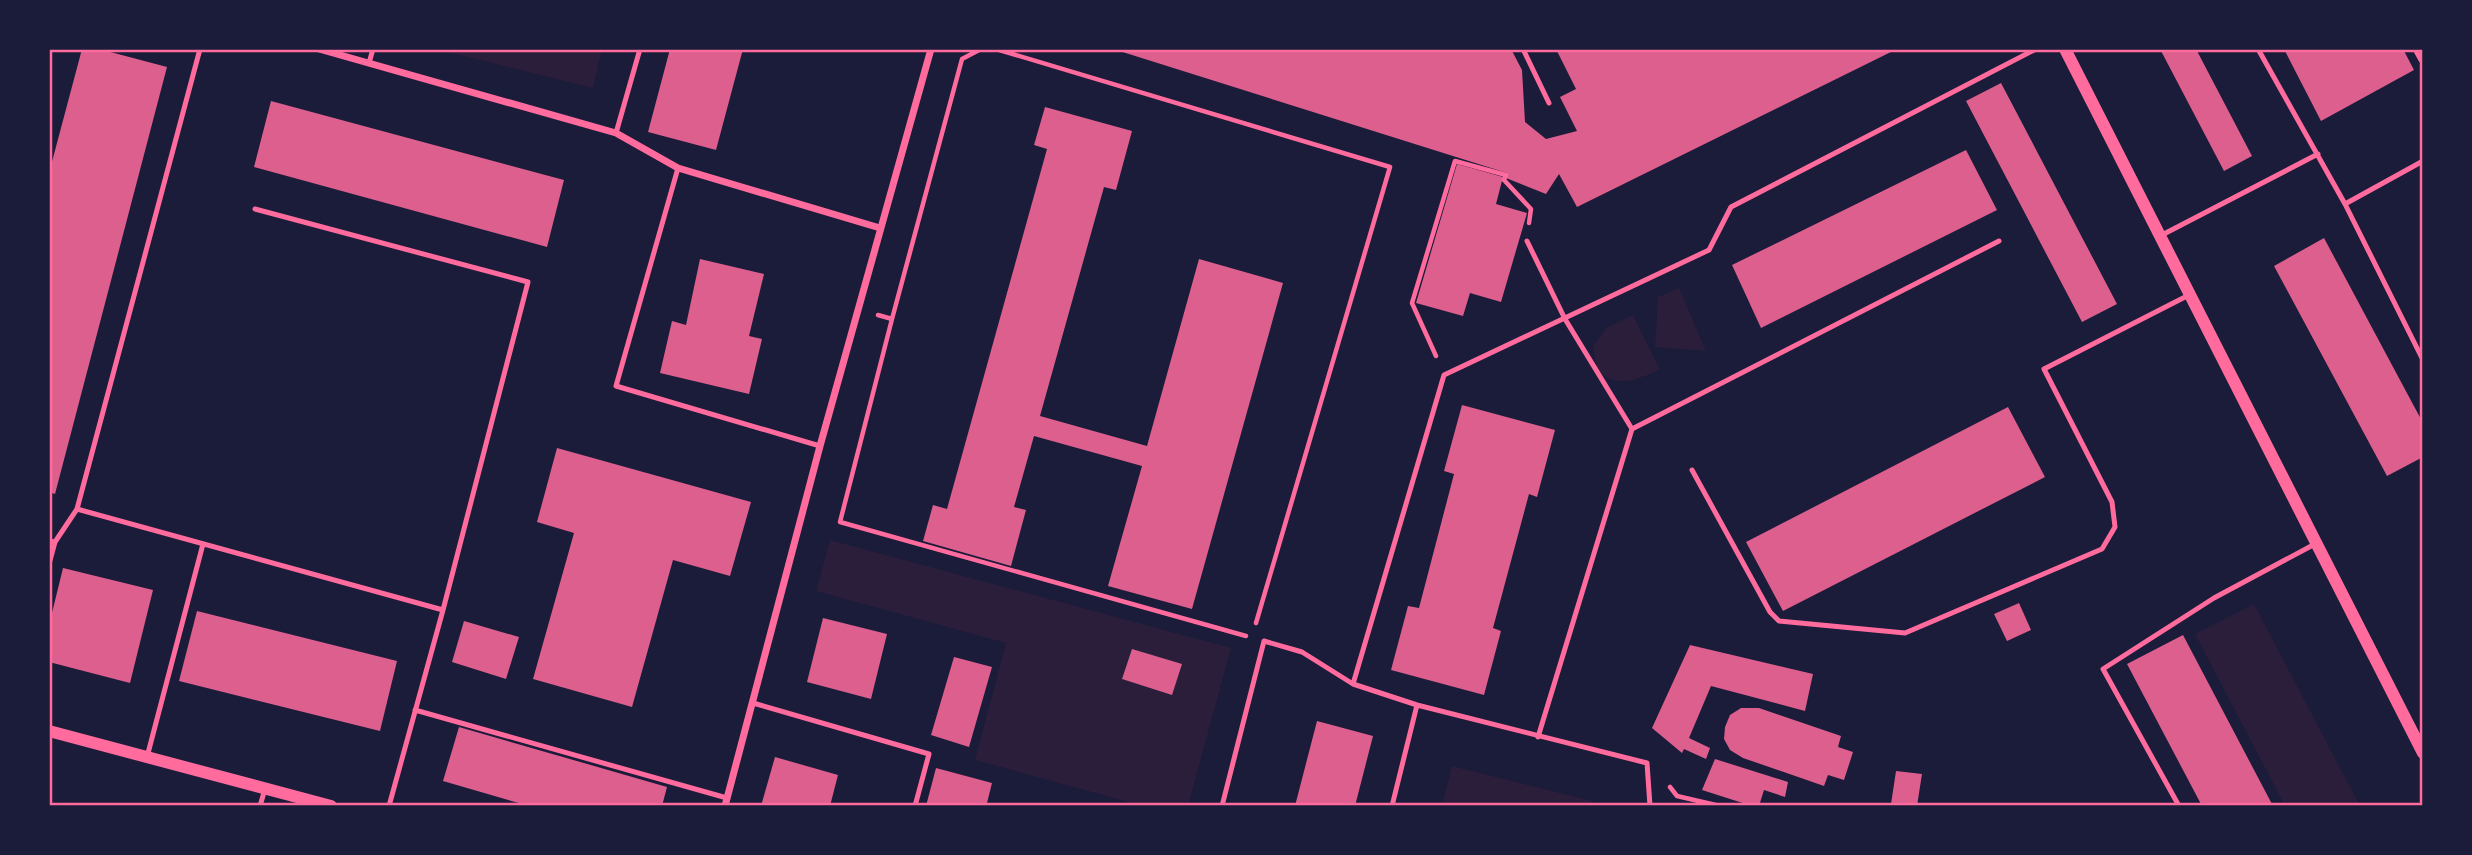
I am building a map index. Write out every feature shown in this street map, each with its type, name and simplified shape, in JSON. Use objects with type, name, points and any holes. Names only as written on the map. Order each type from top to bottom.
[{"type":"street","points":[[318,49],[616,133],[678,168],[880,228]]},
{"type":"street","points":[[726,802],[820,446],[930,49]]},
{"type":"street","points":[[2065,49],[2422,747]]},
{"type":"street","points":[[49,731],[331,806]]},
{"type":"lane","points":[[49,564],[52,542],[77,509],[200,49]]},
{"type":"lane","points":[[369,63],[373,49]]},
{"type":"lane","points":[[616,133],[640,49]]},
{"type":"lane","points":[[1523,49],[1549,103]]},
{"type":"lane","points":[[1353,684],[1444,376],[1709,250],[1731,207],[2036,49]]},
{"type":"lane","points":[[2258,49],[2345,204],[2423,360]]},
{"type":"lane","points":[[2415,49],[2421,60]]},
{"type":"lane","points":[[2160,236],[2318,154]]},
{"type":"lane","points":[[2345,204],[2423,162]]},
{"type":"lane","points":[[678,168],[616,386],[820,446]]},
{"type":"lane","points":[[255,209],[528,282],[389,806]]},
{"type":"lane","points":[[1527,241],[1565,318],[1632,429]]},
{"type":"lane","points":[[1538,737],[1632,429],[1999,241]]},
{"type":"lane","points":[[1692,470],[1770,612],[1779,621],[1905,633],[2102,549],[2115,527],[2112,502],[2044,369],[2189,295]]},
{"type":"lane","points":[[77,509],[443,610]]},
{"type":"lane","points":[[2179,806],[2104,668],[2214,598],[2316,543]]},
{"type":"lane","points":[[147,757],[203,544]]},
{"type":"lane","points":[[1222,806],[1264,641],[1302,652],[1353,684],[1417,705],[1647,763],[1650,806]]},
{"type":"lane","points":[[753,703],[929,754],[915,806]]},
{"type":"lane","points":[[1392,806],[1417,705]]},
{"type":"lane","points":[[415,710],[726,802]]},
{"type":"lane","points":[[260,806],[265,788]]},
{"type":"path","points":[[981,49],[962,59],[840,522],[1264,641]]},
{"type":"path","points":[[996,49],[1390,167],[1251,637]]},
{"type":"path","points":[[1444,376],[1412,303],[1455,161],[1506,175],[1504,180],[1531,209],[1527,241]]},
{"type":"path","points":[[858,308],[892,319]]},
{"type":"path","points":[[1647,763],[1677,796],[1720,806]]},
{"type":"shaded area","points":[[436,49],[602,49],[593,88]]},
{"type":"shaded area","points":[[1679,288],[1706,351],[1655,347],[1658,297]]},
{"type":"shaded area","points":[[1633,315],[1660,370],[1627,381],[1612,380],[1597,370],[1593,347],[1606,328]]},
{"type":"shaded area","points":[[830,540],[1231,648],[1188,806],[1143,806],[975,760],[1006,643],[816,591]]},
{"type":"shaded area","points":[[2254,604],[2360,806],[2285,806],[2195,634]]},
{"type":"shaded area","points":[[1452,766],[1592,801],[1593,806],[1442,806]]},
{"type":"building","points":[[82,49],[99,49],[167,67],[55,494],[49,492],[49,173]]},
{"type":"building","points":[[670,49],[743,49],[716,150],[648,132]]},
{"type":"building","points":[[1113,49],[1511,49],[1522,70],[1525,122],[1546,139],[1577,131],[1560,97],[1576,89],[1556,49],[1897,49],[1577,207],[1559,174],[1546,194],[1506,178],[1507,173]]},
{"type":"building","points":[[2160,49],[2196,49],[2252,156],[2224,171]]},
{"type":"building","points":[[2284,49],[2403,49],[2414,70],[2321,121]]},
{"type":"building","points":[[2001,83],[2117,304],[2082,322],[1966,101]]},
{"type":"building","points":[[271,101],[564,180],[547,247],[254,167]]},
{"type":"building","points":[[1045,107],[1132,131],[1116,190],[1104,187],[1040,416],[1147,446],[1199,259],[1283,283],[1192,609],[1108,586],[1142,466],[1034,436],[1014,507],[1026,510],[1011,566],[923,541],[933,505],[947,509],[1047,149],[1034,145]]},
{"type":"building","points":[[1966,150],[1997,210],[1761,328],[1732,265]]},
{"type":"building","points":[[1457,164],[1503,177],[1496,204],[1527,213],[1501,302],[1470,293],[1463,316],[1416,303]]},
{"type":"building","points":[[2324,238],[2423,423],[2423,457],[2387,476],[2274,266]]},
{"type":"building","points":[[700,259],[764,274],[749,336],[762,339],[749,394],[660,373],[672,321],[686,325]]},
{"type":"building","points":[[1462,405],[1555,430],[1537,497],[1529,494],[1493,628],[1501,631],[1484,695],[1391,670],[1408,606],[1419,608],[1454,474],[1444,471]]},
{"type":"building","points":[[2008,407],[2045,477],[1783,611],[1746,542]]},
{"type":"building","points":[[557,448],[751,502],[730,576],[673,560],[632,707],[533,679],[574,533],[537,522]]},
{"type":"building","points":[[63,568],[153,590],[130,683],[49,662],[49,625]]},
{"type":"building","points":[[2019,603],[2031,630],[2007,641],[1994,614]]},
{"type":"building","points":[[197,611],[397,661],[380,731],[179,681]]},
{"type":"building","points":[[823,618],[887,634],[871,699],[807,682]]},
{"type":"building","points":[[464,621],[519,637],[506,679],[452,662]]},
{"type":"building","points":[[2183,635],[2273,806],[2202,806],[2127,664]]},
{"type":"building","points":[[1690,645],[1813,674],[1805,711],[1711,686],[1689,738],[1710,748],[1706,759],[1684,749],[1682,753],[1652,728]]},
{"type":"building","points":[[1132,649],[1182,664],[1172,695],[1122,679]]},
{"type":"building","points":[[954,657],[992,667],[969,747],[931,735]]},
{"type":"building","points":[[1741,708],[1759,708],[1841,736],[1838,747],[1853,752],[1844,780],[1828,775],[1824,786],[1743,758],[1730,750],[1724,739],[1725,727],[1730,715]]},
{"type":"building","points":[[1317,721],[1373,736],[1355,806],[1295,806]]},
{"type":"building","points":[[459,727],[667,787],[662,806],[529,806],[443,781]]},
{"type":"building","points":[[775,757],[838,775],[830,806],[761,806]]},
{"type":"building","points":[[1715,759],[1788,782],[1785,797],[1764,790],[1759,806],[1752,806],[1702,790]]},
{"type":"building","points":[[936,768],[992,783],[987,803],[995,806],[926,806]]},
{"type":"building","points":[[1896,771],[1922,774],[1917,806],[1891,804]]}]
